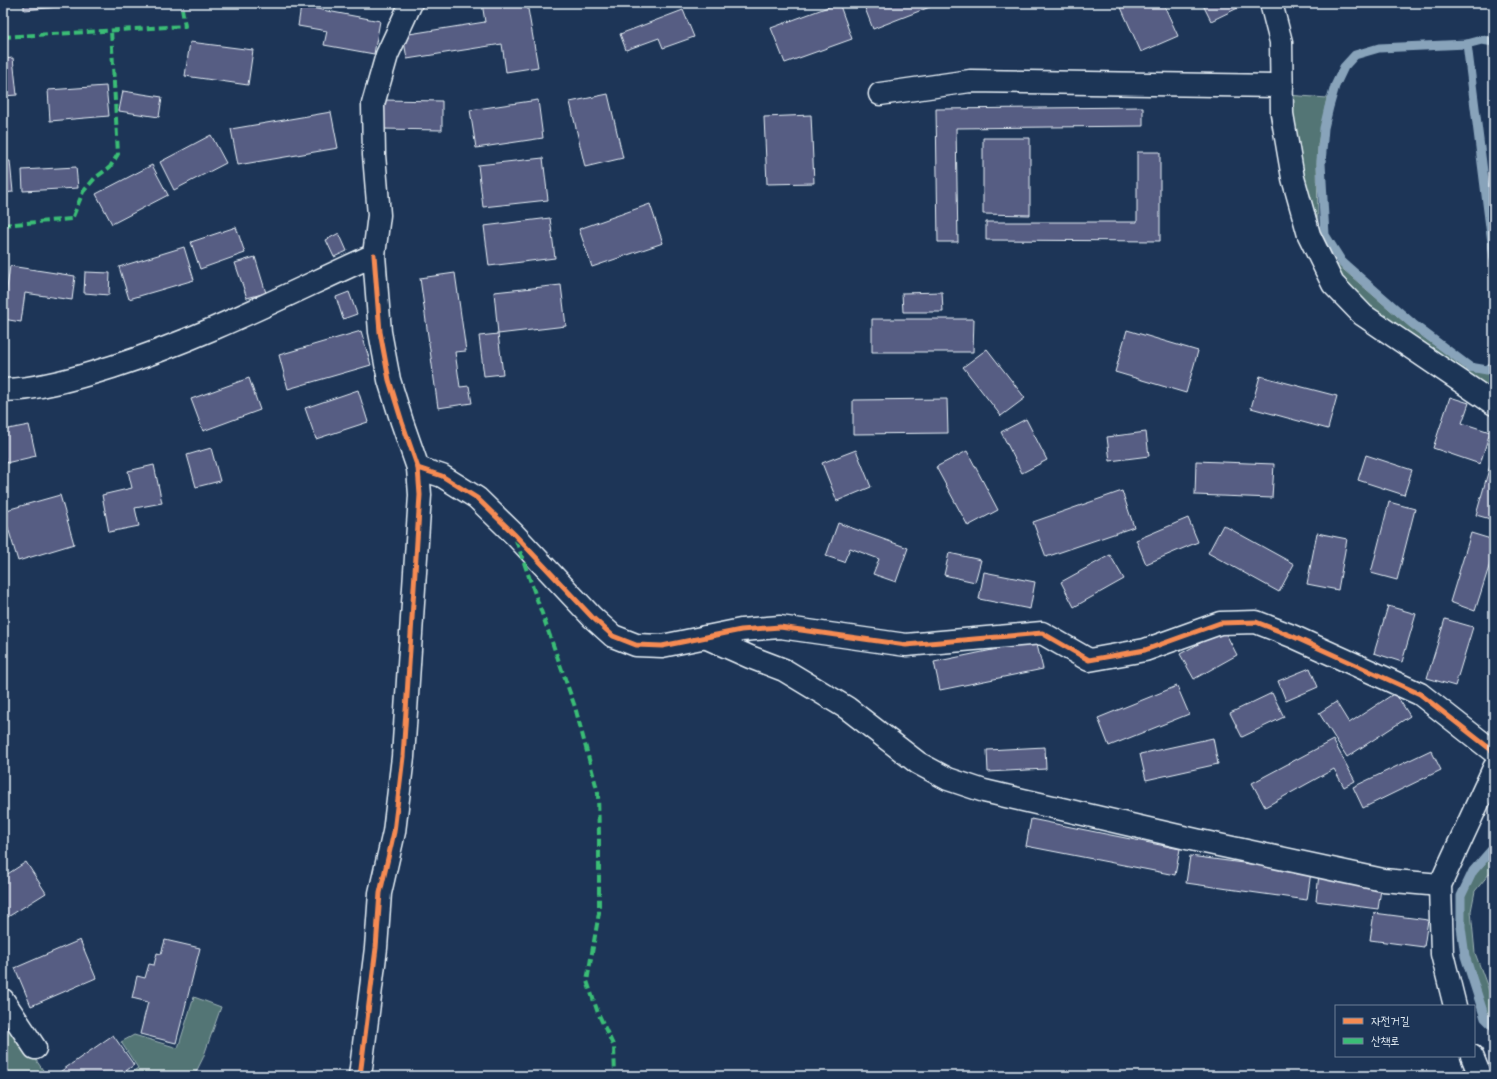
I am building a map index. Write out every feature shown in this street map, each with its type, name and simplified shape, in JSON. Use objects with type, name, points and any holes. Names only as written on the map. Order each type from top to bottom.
[{"type":"street","points":[[1271,3],[1281,42],[1282,114],[1293,178],[1309,235],[1334,284],[1363,315],[1494,404]]},
{"type":"street","points":[[360,1076],[376,948],[380,893],[394,832],[403,757],[420,494],[418,468],[389,380],[380,332],[374,255],[379,215],[374,155],[373,104],[387,55],[409,4]]},
{"type":"street","points":[[880,94],[970,80],[1282,86]]},
{"type":"street","points":[[3,390],[17,390],[84,376],[152,354],[232,321],[374,255]]},
{"type":"street","points":[[418,468],[442,476],[477,498],[514,534],[592,617],[613,636],[636,645],[662,646],[741,630],[780,627],[906,645],[1042,634],[1089,660],[1145,650],[1220,623],[1256,622],[1292,636],[1420,694],[1494,752]]},
{"type":"street","points":[[705,637],[784,670],[847,708],[918,763],[948,779],[984,791],[1200,841],[1383,880],[1440,885]]},
{"type":"street","points":[[1455,1005],[1442,954],[1440,885],[1494,768]]},
{"type":"street","points":[[3,1000],[35,1048]]},
{"type":"street","points":[[1472,1057],[1480,1076]]},
{"type":"green space","points":[[1287,95],[1327,98],[1318,144],[1318,223],[1323,241],[1337,264],[1410,327],[1469,371],[1488,373],[1494,370],[1494,399],[1370,313],[1343,284],[1315,234]]},
{"type":"green space","points":[[1494,853],[1494,868],[1475,891],[1471,911],[1475,953],[1494,1004],[1494,1023],[1488,1016],[1466,953],[1463,903],[1466,890],[1472,878]]},
{"type":"green space","points":[[194,997],[221,1007],[203,1058],[194,1076],[126,1076],[138,1068],[121,1042],[134,1035],[178,1048]]},
{"type":"green space","points":[[3,1012],[47,1076],[5,1076],[3,1074]]},
{"type":"building","points":[[24,3],[71,3],[72,6],[24,10]]},
{"type":"building","points":[[82,3],[146,3],[82,4]]},
{"type":"building","points":[[482,3],[527,3],[538,67],[506,72],[502,44],[407,59],[403,35],[485,22]]},
{"type":"building","points":[[839,3],[852,39],[785,63],[771,28]]},
{"type":"building","points":[[863,3],[940,3],[873,29]]},
{"type":"building","points":[[1119,3],[1163,3],[1178,36],[1141,52]]},
{"type":"building","points":[[1202,3],[1248,3],[1211,21]]},
{"type":"building","points":[[301,6],[380,21],[374,54],[324,45],[327,31],[298,26]]},
{"type":"building","points":[[683,10],[694,37],[663,48],[659,38],[626,50],[620,34]]},
{"type":"building","points":[[190,42],[253,50],[248,85],[185,76]]},
{"type":"building","points":[[13,58],[17,95],[3,96],[3,59]]},
{"type":"building","points":[[106,86],[109,116],[50,121],[48,90]]},
{"type":"building","points":[[123,91],[162,97],[159,117],[119,111]]},
{"type":"building","points":[[608,94],[623,158],[585,167],[570,102]]},
{"type":"building","points":[[382,100],[442,101],[442,130],[382,129]]},
{"type":"building","points":[[538,100],[543,138],[476,148],[470,110]]},
{"type":"building","points":[[1143,107],[1143,126],[956,128],[958,242],[938,242],[936,109]]},
{"type":"building","points":[[331,112],[338,148],[238,165],[231,129]]},
{"type":"building","points":[[811,115],[814,183],[767,184],[764,117]]},
{"type":"building","points":[[211,135],[226,163],[174,190],[160,162]]},
{"type":"building","points":[[983,138],[1030,138],[1030,215],[983,214]]},
{"type":"building","points":[[1137,152],[1160,152],[1160,241],[986,240],[986,222],[1137,222]]},
{"type":"building","points":[[543,158],[548,200],[483,207],[478,165]]},
{"type":"building","points":[[3,161],[10,161],[13,192],[3,193]]},
{"type":"building","points":[[152,165],[168,195],[112,224],[96,194]]},
{"type":"building","points":[[76,167],[78,188],[23,191],[22,170]]},
{"type":"building","points":[[650,204],[663,243],[592,267],[579,229]]},
{"type":"building","points":[[550,218],[555,258],[489,266],[484,226]]},
{"type":"building","points":[[236,227],[245,253],[200,269],[191,242]]},
{"type":"building","points":[[339,233],[347,251],[334,257],[326,240]]},
{"type":"building","points":[[184,247],[194,280],[129,299],[119,267]]},
{"type":"building","points":[[255,257],[266,293],[247,298],[235,263]]},
{"type":"building","points":[[10,266],[75,276],[72,300],[25,293],[21,322],[3,319]]},
{"type":"building","points":[[85,272],[110,273],[109,295],[84,293]]},
{"type":"building","points":[[455,273],[466,351],[455,352],[460,387],[469,386],[472,403],[438,408],[420,278]]},
{"type":"building","points":[[561,285],[566,326],[498,334],[494,292]]},
{"type":"building","points":[[349,292],[357,314],[343,319],[336,297]]},
{"type":"building","points":[[942,292],[943,312],[903,312],[902,293]]},
{"type":"building","points":[[872,319],[974,319],[973,352],[872,352]]},
{"type":"building","points":[[1127,330],[1198,351],[1186,393],[1115,372]]},
{"type":"building","points":[[361,331],[371,365],[288,389],[279,355]]},
{"type":"building","points":[[498,334],[503,374],[484,376],[479,336]]},
{"type":"building","points":[[987,349],[1025,398],[1001,416],[963,367]]},
{"type":"building","points":[[1260,376],[1337,396],[1328,429],[1251,408]]},
{"type":"building","points":[[249,378],[260,410],[203,431],[191,399]]},
{"type":"building","points":[[358,390],[368,422],[316,439],[305,408]]},
{"type":"building","points":[[1450,397],[1469,403],[1462,423],[1490,432],[1480,464],[1433,448]]},
{"type":"building","points":[[947,399],[948,433],[853,434],[853,400]]},
{"type":"building","points":[[1026,419],[1047,460],[1022,473],[1001,432]]},
{"type":"building","points":[[29,425],[36,456],[6,463],[3,450],[3,430]]},
{"type":"building","points":[[1146,432],[1149,456],[1110,461],[1107,437]]},
{"type":"building","points":[[211,448],[220,481],[196,487],[187,455]]},
{"type":"building","points":[[856,450],[871,487],[837,501],[822,463]]},
{"type":"building","points":[[967,451],[998,510],[968,526],[936,467]]},
{"type":"building","points":[[1366,455],[1412,470],[1404,495],[1358,480]]},
{"type":"building","points":[[1494,455],[1494,520],[1476,515]]},
{"type":"building","points":[[1196,461],[1274,464],[1272,498],[1195,495]]},
{"type":"building","points":[[154,465],[162,503],[135,508],[139,526],[109,532],[102,495],[132,488],[128,471]]},
{"type":"building","points":[[1122,491],[1134,527],[1046,557],[1033,522]]},
{"type":"building","points":[[60,495],[74,544],[18,561],[3,511]]},
{"type":"building","points":[[1389,502],[1415,509],[1397,580],[1371,573]]},
{"type":"building","points":[[1188,518],[1198,542],[1146,564],[1136,540]]},
{"type":"building","points":[[838,523],[908,548],[896,582],[873,574],[879,559],[850,548],[844,562],[826,556]]},
{"type":"building","points":[[1223,525],[1294,564],[1279,592],[1208,553]]},
{"type":"building","points":[[1317,533],[1347,539],[1338,590],[1307,584]]},
{"type":"building","points":[[1471,533],[1494,540],[1494,551],[1475,611],[1450,602]]},
{"type":"building","points":[[949,553],[981,560],[975,582],[944,575]]},
{"type":"building","points":[[1110,555],[1124,579],[1074,607],[1061,582]]},
{"type":"building","points":[[984,572],[1035,582],[1030,609],[979,599]]},
{"type":"building","points":[[1388,606],[1416,614],[1402,662],[1374,653]]},
{"type":"building","points":[[1445,619],[1473,627],[1455,686],[1427,678]]},
{"type":"building","points":[[1224,630],[1237,655],[1194,679],[1180,654]]},
{"type":"building","points":[[1036,641],[1043,669],[940,690],[934,662]]},
{"type":"building","points":[[1310,668],[1318,687],[1286,701],[1278,681]]},
{"type":"building","points":[[1177,686],[1189,714],[1109,746],[1098,718]]},
{"type":"building","points":[[1272,693],[1284,717],[1242,737],[1230,713]]},
{"type":"building","points":[[1395,693],[1410,716],[1347,757],[1319,713],[1336,702],[1349,723]]},
{"type":"building","points":[[1213,738],[1218,764],[1146,780],[1140,754]]},
{"type":"building","points":[[1333,740],[1355,781],[1344,787],[1334,769],[1265,807],[1252,783]]},
{"type":"building","points":[[1045,747],[1046,769],[988,772],[987,750]]},
{"type":"building","points":[[1431,750],[1441,770],[1363,808],[1353,787]]},
{"type":"building","points":[[1031,819],[1180,849],[1175,875],[1026,846]]},
{"type":"building","points":[[1190,856],[1311,872],[1307,900],[1186,883]]},
{"type":"building","points":[[26,862],[46,893],[3,920],[3,877]]},
{"type":"building","points":[[1319,874],[1382,883],[1378,909],[1316,901]]},
{"type":"building","points":[[1374,913],[1428,920],[1424,947],[1370,940]]},
{"type":"building","points":[[80,940],[96,978],[31,1006],[15,968]]},
{"type":"building","points":[[165,940],[200,948],[176,1043],[140,1034],[148,1002],[132,998],[137,976],[145,978],[149,964],[154,965],[157,953],[161,954]]},
{"type":"building","points":[[113,1035],[134,1065],[119,1076],[54,1076]]},
{"type":"waterway","points":[[1494,42],[1482,40],[1467,44],[1379,48],[1355,55],[1344,67],[1335,86],[1324,128],[1321,163],[1325,235],[1342,262],[1413,324],[1470,367],[1487,370],[1494,365]]},
{"type":"waterway","points":[[1467,44],[1494,259]]},
{"type":"waterway","points":[[1494,847],[1473,871],[1461,896],[1461,927],[1465,956],[1485,1018],[1494,1027]]},
{"type":"marked path","points":[[3,37],[185,26],[181,3]]},
{"type":"marked path","points":[[3,225],[72,219],[83,192],[95,178],[110,167],[118,154],[111,30]]},
{"type":"marked path","points":[[516,540],[575,707],[598,793],[599,913],[587,981],[598,1013],[614,1047],[615,1076]]},
{"type":"cycle path","points":[[360,1076],[376,948],[380,893],[394,832],[403,757],[420,495],[418,468],[389,380],[380,332],[374,255]]},
{"type":"cycle path","points":[[418,468],[442,476],[477,498],[514,534],[592,617],[613,636],[636,645],[662,646],[741,630],[780,627],[906,645],[1042,633],[1089,660],[1145,650],[1220,623],[1256,622],[1292,636],[1420,694],[1494,752]]}]
